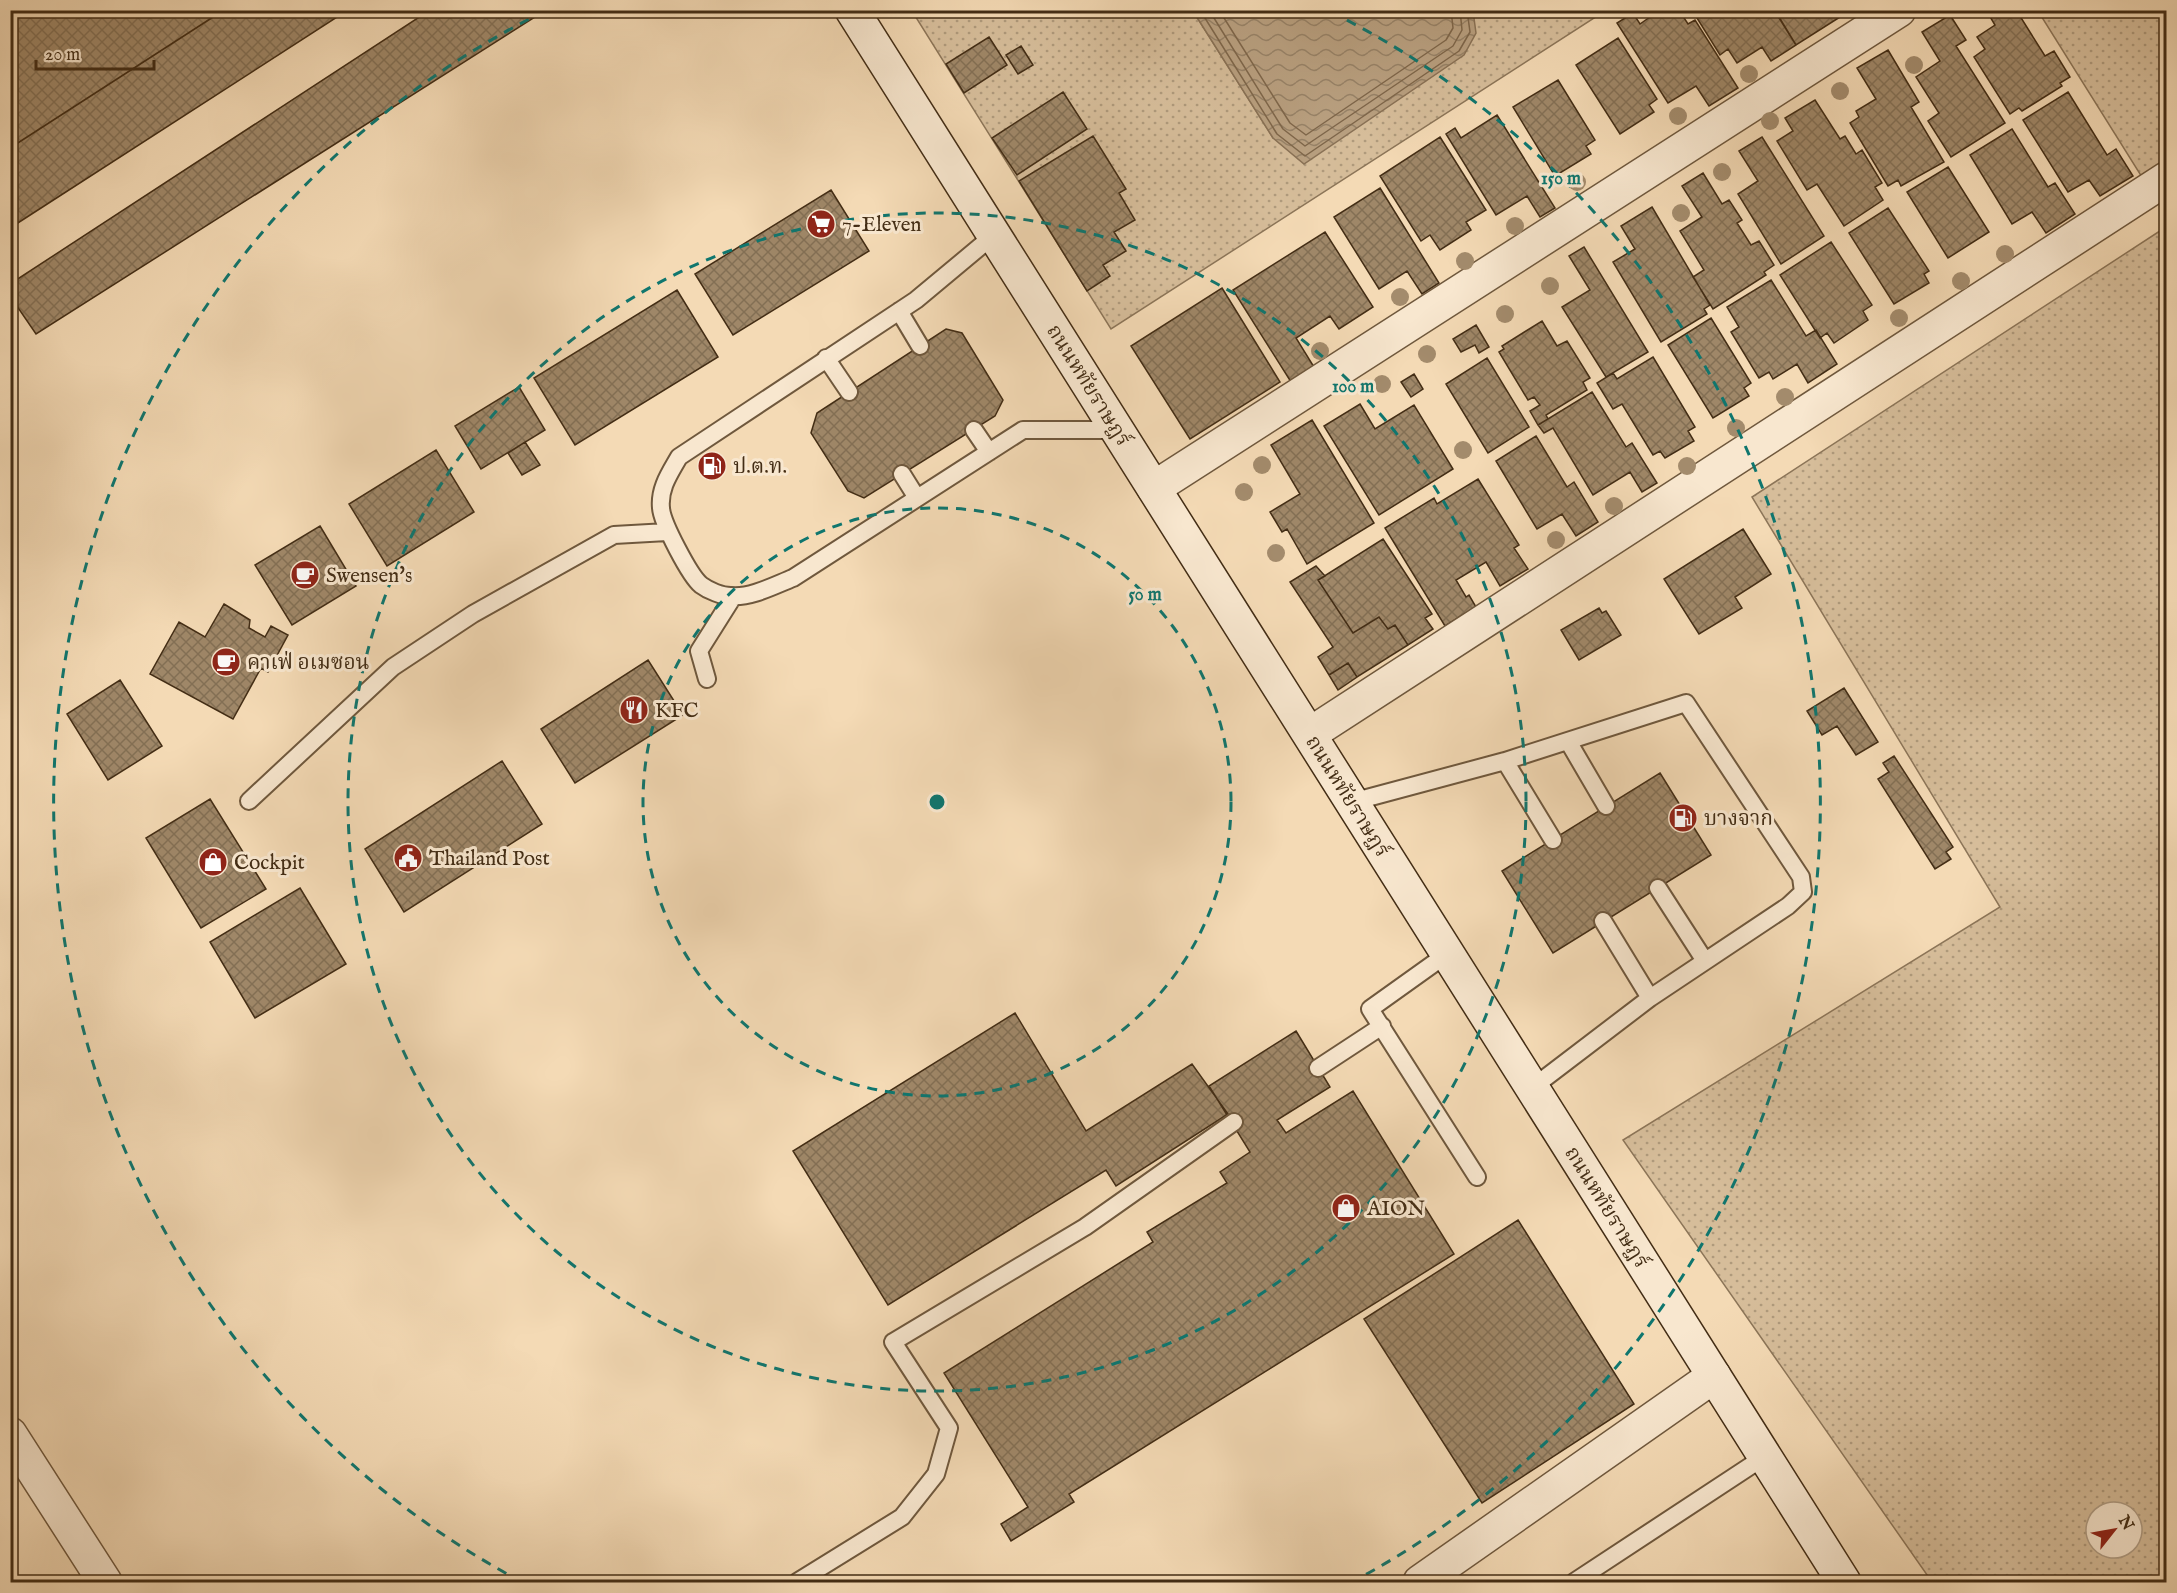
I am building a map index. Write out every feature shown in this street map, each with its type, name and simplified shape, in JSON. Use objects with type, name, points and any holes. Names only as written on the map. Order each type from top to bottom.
[{"type":"street","name":"ถนนหทัยราษฎร์","points":[[852,10],[1844,1582]]},
{"type":"street","points":[[1154,488],[1899,10]]},
{"type":"street","points":[[1310,734],[2166,179]]},
{"type":"street","points":[[1420,1582],[1714,1376]]},
{"type":"street","points":[[10,1434],[105,1582]]},
{"type":"lane","points":[[994,235],[916,300],[679,457],[664,481],[661,508],[667,532],[700,584],[717,593],[733,597],[761,591],[793,578],[1023,430],[1117,430]]},
{"type":"lane","points":[[898,311],[920,345]]},
{"type":"lane","points":[[826,358],[849,392]]},
{"type":"lane","points":[[974,430],[989,452]]},
{"type":"lane","points":[[902,474],[917,498]]},
{"type":"lane","points":[[249,801],[393,667],[473,614],[614,536],[667,532]]},
{"type":"lane","points":[[707,679],[699,651],[733,597]]},
{"type":"lane","points":[[1352,802],[1505,761],[1686,703],[1801,877],[1803,892],[1788,906],[1650,998],[1532,1088]]},
{"type":"lane","points":[[1568,741],[1606,807]]},
{"type":"lane","points":[[1505,761],[1553,840]]},
{"type":"lane","points":[[1658,888],[1705,962]]},
{"type":"lane","points":[[1603,921],[1650,998]]},
{"type":"lane","points":[[1446,954],[1370,1009],[1477,1177]]},
{"type":"lane","points":[[1318,1068],[1382,1026]]},
{"type":"lane","points":[[796,1582],[902,1517],[936,1474],[949,1428],[893,1342],[1085,1227],[1234,1122]]},
{"type":"lane","points":[[1574,1582],[1764,1457]]},
{"type":"shaded area","points":[[912,11],[1193,11],[1273,138],[1475,17],[1473,11],[1605,11],[1111,329]]},
{"type":"shaded area","points":[[2038,11],[2166,11],[2166,179],[2150,190]]},
{"type":"shaded area","points":[[2166,227],[2166,1582],[1932,1582],[1623,1140],[2000,907],[1752,497]]},
{"type":"water","points":[[1193,11],[1473,11],[1476,33],[1464,55],[1304,164],[1273,138]]},
{"type":"building","points":[[10,10],[224,10],[10,148]]},
{"type":"building","points":[[224,10],[348,10],[10,228],[10,148]]},
{"type":"building","points":[[430,10],[546,10],[36,334],[10,296],[10,284]]},
{"type":"building","points":[[1660,10],[1679,10],[1688,24],[1695,20],[1738,88],[1709,106],[1696,86],[1668,103],[1617,23],[1633,13],[1640,24]]},
{"type":"building","points":[[1692,10],[1764,10],[1767,16],[1774,10],[1796,45],[1771,61],[1762,47],[1737,63],[1728,49],[1720,55]]},
{"type":"building","points":[[1789,10],[1851,10],[1796,45],[1779,17]]},
{"type":"building","points":[[1986,10],[2023,10],[2018,13],[2045,56],[2054,51],[2070,77],[2060,83],[2062,86],[2022,111],[2019,108],[2010,114],[1974,57],[1985,49],[1977,37],[1995,25]]},
{"type":"building","points":[[1950,15],[1966,40],[1956,46],[2005,123],[1951,157],[1928,121],[1939,113],[1916,77],[1940,61],[1922,32]]},
{"type":"building","points":[[989,37],[1007,65],[964,93],[946,64]]},
{"type":"building","points":[[1618,38],[1657,99],[1649,105],[1654,112],[1620,134],[1576,65]]},
{"type":"building","points":[[1021,46],[1033,65],[1018,74],[1006,55]]},
{"type":"building","points":[[1888,50],[1919,102],[1911,107],[1944,162],[1901,186],[1898,180],[1888,186],[1850,123],[1859,117],[1856,111],[1876,99],[1857,68]]},
{"type":"building","points":[[1558,80],[1595,140],[1586,146],[1591,154],[1555,176],[1513,107]]},
{"type":"building","points":[[1063,92],[1087,129],[1017,175],[992,138]]},
{"type":"building","points":[[2068,92],[2107,155],[2116,149],[2133,176],[2100,196],[2089,180],[2068,192],[2023,120]]},
{"type":"building","points":[[1815,100],[1840,139],[1845,136],[1856,154],[1862,150],[1882,183],[1875,187],[1883,200],[1844,226],[1817,184],[1807,190],[1777,141],[1793,131],[1785,118]]},
{"type":"building","points":[[1497,115],[1555,208],[1540,217],[1527,196],[1496,215],[1446,134],[1455,128],[1461,138]]},
{"type":"building","points":[[2012,129],[2048,187],[2055,183],[2075,214],[2046,233],[2032,212],[2012,224],[1970,155]]},
{"type":"building","points":[[1093,136],[1126,189],[1119,193],[1135,220],[1114,232],[1126,251],[1103,265],[1110,276],[1087,291],[1019,181]]},
{"type":"building","points":[[1440,137],[1486,210],[1466,222],[1471,230],[1440,250],[1430,235],[1421,241],[1380,176]]},
{"type":"building","points":[[1762,137],[1824,236],[1781,264],[1738,194],[1758,181],[1739,151]]},
{"type":"building","points":[[1948,167],[1989,232],[1948,258],[1907,192]]},
{"type":"building","points":[[1703,173],[1722,204],[1729,200],[1742,220],[1737,223],[1751,245],[1759,241],[1774,265],[1764,272],[1766,275],[1713,309],[1693,277],[1704,270],[1680,231],[1702,217],[1682,186]]},
{"type":"building","points":[[1380,188],[1439,283],[1422,294],[1407,271],[1379,289],[1334,217]]},
{"type":"building","points":[[831,190],[869,251],[733,335],[695,274]]},
{"type":"building","points":[[1652,207],[1710,305],[1704,309],[1707,314],[1661,342],[1613,262],[1635,249],[1621,226]]},
{"type":"building","points":[[1888,208],[1929,271],[1924,274],[1929,283],[1894,304],[1849,233]]},
{"type":"building","points":[[1325,232],[1373,307],[1339,329],[1330,316],[1296,338],[1314,367],[1291,382],[1233,290]]},
{"type":"building","points":[[1831,242],[1872,305],[1863,311],[1868,320],[1834,343],[1827,333],[1820,338],[1780,275]]},
{"type":"building","points":[[1584,247],[1648,352],[1606,377],[1562,307],[1590,290],[1569,256]]},
{"type":"building","points":[[1771,280],[1806,336],[1816,330],[1837,364],[1808,383],[1797,364],[1773,379],[1769,372],[1759,378],[1731,332],[1739,327],[1727,307]]},
{"type":"building","points":[[1222,288],[1280,382],[1190,439],[1131,346]]},
{"type":"building","points":[[677,290],[718,357],[575,445],[534,378]]},
{"type":"building","points":[[1711,318],[1751,383],[1744,388],[1749,396],[1713,418],[1668,345]]},
{"type":"building","points":[[1542,321],[1557,346],[1567,341],[1590,378],[1583,382],[1587,390],[1546,415],[1548,419],[1538,425],[1530,411],[1540,405],[1534,397],[1528,400],[1499,352],[1504,349],[1502,346]]},
{"type":"building","points":[[1476,325],[1489,347],[1479,353],[1475,345],[1461,352],[1453,339]]},
{"type":"building","points":[[946,329],[962,333],[1003,400],[995,416],[864,498],[848,491],[811,433],[817,413]]},
{"type":"building","points":[[1653,357],[1695,427],[1688,431],[1694,441],[1665,458],[1660,451],[1653,455],[1622,404],[1613,409],[1597,383],[1613,373],[1617,379]]},
{"type":"building","points":[[1487,358],[1529,427],[1488,453],[1446,384]]},
{"type":"building","points":[[1414,374],[1423,389],[1411,397],[1401,382]]},
{"type":"building","points":[[519,387],[545,430],[481,469],[455,426]]},
{"type":"building","points":[[1592,392],[1626,447],[1632,443],[1657,483],[1642,492],[1630,472],[1593,495],[1553,428],[1544,433],[1538,425]]},
{"type":"building","points":[[1360,404],[1375,429],[1414,405],[1453,469],[1379,515],[1324,426]]},
{"type":"building","points":[[1312,420],[1374,523],[1307,564],[1287,529],[1282,532],[1270,512],[1300,494],[1271,445]]},
{"type":"building","points":[[1536,436],[1567,487],[1574,482],[1598,522],[1576,536],[1562,514],[1537,529],[1496,461]]},
{"type":"building","points":[[525,442],[540,465],[522,475],[508,453]]},
{"type":"building","points":[[436,450],[474,512],[387,566],[349,504]]},
{"type":"building","points":[[1478,479],[1519,545],[1514,548],[1528,569],[1500,586],[1486,562],[1456,580],[1466,597],[1469,595],[1476,607],[1445,626],[1385,528],[1434,498],[1437,504]]},
{"type":"building","points":[[320,526],[356,586],[292,625],[255,565]]},
{"type":"building","points":[[1743,529],[1771,574],[1735,597],[1742,608],[1699,634],[1664,579]]},
{"type":"building","points":[[1383,539],[1432,614],[1425,618],[1433,629],[1408,645],[1395,625],[1388,629],[1379,617],[1353,633],[1318,580]]},
{"type":"building","points":[[1316,566],[1325,576],[1318,580],[1353,633],[1379,617],[1388,629],[1395,625],[1408,645],[1357,677],[1348,663],[1329,675],[1318,657],[1333,647],[1290,582]]},
{"type":"building","points":[[224,604],[250,620],[249,628],[265,637],[271,626],[288,635],[268,672],[261,668],[233,719],[150,674],[179,622],[205,637]]},
{"type":"building","points":[[1599,608],[1602,613],[1606,611],[1621,635],[1579,660],[1561,630]]},
{"type":"building","points":[[648,660],[683,715],[575,783],[541,729]]},
{"type":"building","points":[[1348,663],[1357,677],[1338,690],[1329,675]]},
{"type":"building","points":[[120,680],[162,746],[108,780],[67,714]]},
{"type":"building","points":[[1844,688],[1878,742],[1856,755],[1837,726],[1822,735],[1807,711]]},
{"type":"building","points":[[1894,756],[1953,847],[1946,852],[1951,859],[1935,869],[1878,779],[1889,772],[1883,763]]},
{"type":"building","points":[[502,761],[542,824],[404,912],[365,849]]},
{"type":"building","points":[[1660,773],[1711,855],[1553,953],[1502,871]]},
{"type":"building","points":[[210,799],[266,889],[201,928],[146,838]]},
{"type":"building","points":[[300,888],[346,964],[255,1018],[210,942]]},
{"type":"building","points":[[1015,1013],[1086,1131],[1192,1064],[1228,1114],[1116,1186],[1106,1170],[888,1305],[793,1151]]},
{"type":"building","points":[[1296,1031],[1330,1087],[1277,1120],[1286,1133],[1353,1091],[1454,1254],[1069,1494],[1074,1502],[1011,1541],[1001,1524],[1028,1507],[944,1373],[1153,1242],[1147,1232],[1227,1183],[1220,1172],[1250,1152],[1209,1086]]},
{"type":"building","points":[[1518,1220],[1634,1404],[1482,1503],[1364,1319]]},
{"type":"place","name":"7-Eleven","points":[[821,224]]},
{"type":"place","name":"ป.ต.ท.","points":[[712,466]]},
{"type":"place","name":"Swensen's","points":[[305,575]]},
{"type":"place","name":"คาเฟ่ อเมซอน","points":[[226,662]]},
{"type":"place","name":"KFC","points":[[634,710]]},
{"type":"place","name":"บางจาก","points":[[1683,818]]},
{"type":"place","name":"Thailand Post","points":[[408,858]]},
{"type":"place","name":"Cockpit","points":[[213,862]]},
{"type":"place","name":"AION","points":[[1346,1208]]}]
